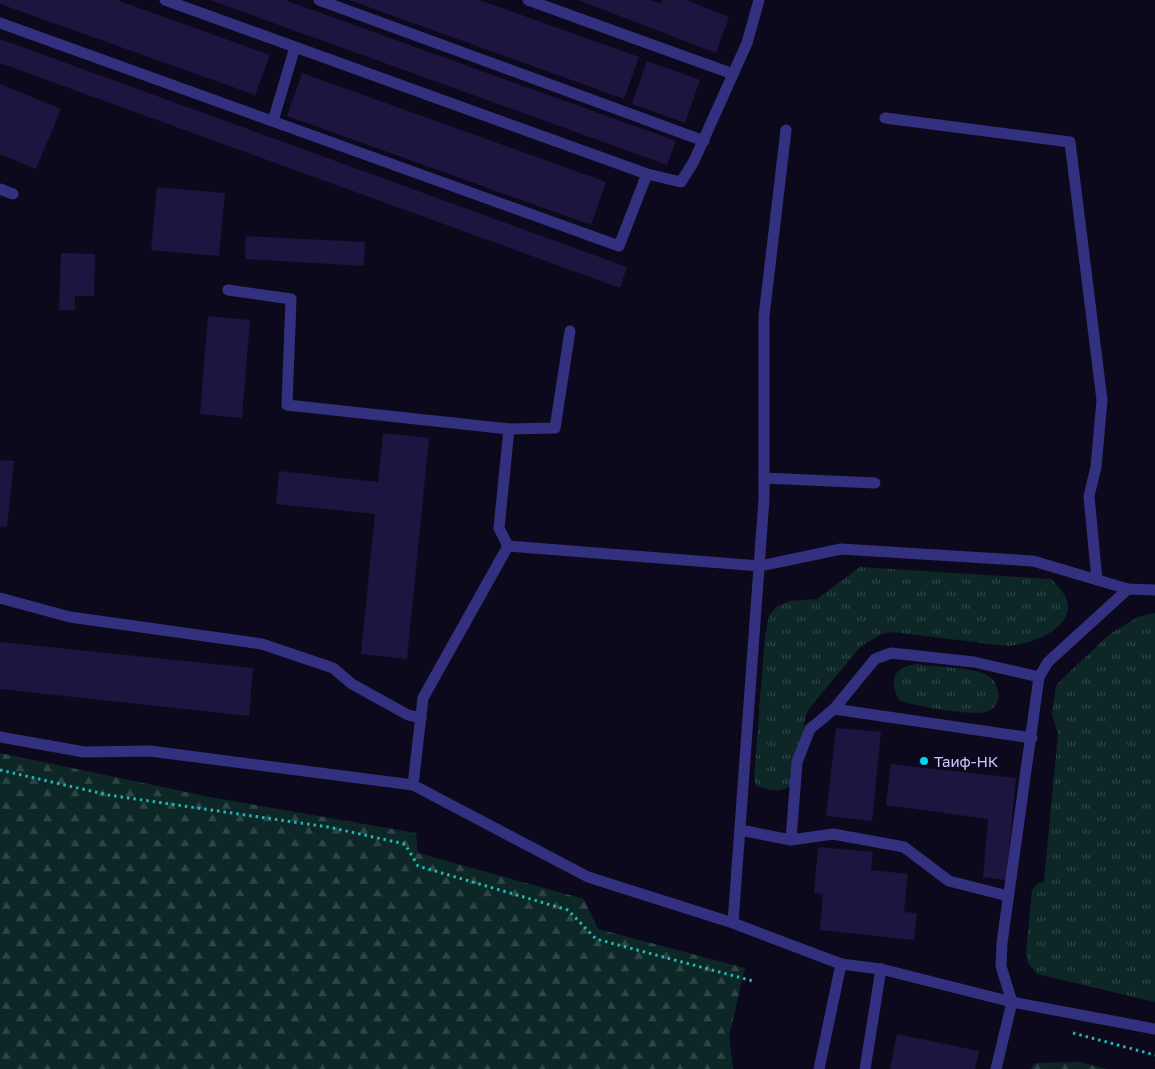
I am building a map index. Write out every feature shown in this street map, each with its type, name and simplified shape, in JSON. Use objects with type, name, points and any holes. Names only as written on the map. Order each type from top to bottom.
[{"type":"lane","points":[[165,0],[647,174],[681,182],[704,141],[747,43],[759,0]]},
{"type":"lane","points":[[319,0],[704,141]]},
{"type":"lane","points":[[528,0],[733,74]]},
{"type":"lane","points":[[0,23],[619,246],[647,174]]},
{"type":"lane","points":[[273,121],[295,47]]},
{"type":"lane","points":[[885,118],[1070,142],[1102,400],[1096,467],[1089,496],[1097,580]]},
{"type":"lane","points":[[733,923],[760,566],[764,478],[764,316],[786,130]]},
{"type":"lane","points":[[0,189],[13,194]]},
{"type":"lane","points":[[228,290],[291,299],[287,405],[509,429],[555,428],[570,331]]},
{"type":"lane","points":[[508,546],[499,528],[509,429]]},
{"type":"lane","points":[[764,478],[875,483]]},
{"type":"lane","points":[[508,546],[760,566],[841,549],[1033,562],[1128,589],[1155,590]]},
{"type":"lane","points":[[413,786],[423,698],[508,546]]},
{"type":"lane","points":[[996,1069],[1012,1002],[1001,966],[1002,943],[1039,677],[1048,662],[1128,589]]},
{"type":"lane","points":[[0,598],[70,617],[262,644],[332,668],[352,684],[408,715],[421,718]]},
{"type":"lane","points":[[791,840],[796,762],[810,729],[834,709],[875,659],[891,653],[974,662],[1039,677]]},
{"type":"lane","points":[[834,709],[1032,738]]},
{"type":"lane","points":[[0,737],[84,752],[150,751],[413,786],[588,877],[733,923],[842,964],[881,969],[1012,1002],[1155,1029]]},
{"type":"lane","points":[[740,830],[791,840],[833,834],[904,847],[949,881],[1008,896]]},
{"type":"lane","points":[[819,1069],[842,964]]},
{"type":"lane","points":[[865,1069],[881,969]]},
{"type":"path","points":[[0,770],[108,795],[328,827],[405,844],[418,866],[568,910],[596,939],[753,981]]},
{"type":"path","points":[[1073,1033],[1155,1055]]},
{"type":"green space","points":[[860,567],[1051,579],[1062,591],[1068,606],[1062,623],[1054,629],[1045,635],[1015,645],[1007,646],[893,632],[882,634],[861,646],[808,710],[805,719],[798,778],[790,787],[784,789],[761,788],[756,785],[754,778],[765,636],[769,616],[776,607],[789,601],[817,599]]},
{"type":"green space","points":[[1155,613],[1155,1002],[1037,974],[1028,963],[1026,953],[1032,890],[1038,883],[1044,882],[1058,734],[1052,714],[1056,686],[1111,633],[1138,617]]},
{"type":"green space","points":[[917,664],[970,670],[988,675],[994,681],[997,689],[998,698],[996,704],[986,712],[969,713],[899,700],[894,686],[895,676],[903,668]]},
{"type":"green space","points":[[0,753],[210,797],[416,833],[418,853],[584,899],[598,929],[745,968],[729,1037],[733,1069],[0,1069]]},
{"type":"green space","points":[[1079,1062],[1107,1069],[1031,1069],[1035,1063]]},
{"type":"building","points":[[0,0],[117,0],[270,55],[255,95],[0,4]]},
{"type":"building","points":[[210,0],[285,0],[676,141],[667,165]]},
{"type":"building","points":[[349,0],[479,0],[639,57],[624,99]]},
{"type":"building","points":[[578,0],[650,0],[661,4],[662,0],[686,0],[729,17],[716,53]]},
{"type":"building","points":[[0,39],[627,267],[620,288],[0,63]]},
{"type":"building","points":[[647,61],[700,80],[685,123],[632,104]]},
{"type":"building","points":[[302,73],[606,182],[591,225],[287,116]]},
{"type":"building","points":[[0,84],[61,109],[36,169],[0,154]]},
{"type":"building","points":[[157,187],[225,193],[219,256],[151,250]]},
{"type":"building","points":[[246,236],[365,242],[364,266],[245,259]]},
{"type":"building","points":[[61,253],[95,254],[94,296],[75,296],[75,310],[59,310]]},
{"type":"building","points":[[208,316],[250,320],[242,418],[200,414]]},
{"type":"building","points":[[383,433],[429,438],[407,659],[361,654],[375,514],[276,504],[279,471],[378,482]]},
{"type":"building","points":[[0,460],[14,461],[7,527],[0,526]]},
{"type":"building","points":[[0,642],[253,668],[249,716],[0,689]]},
{"type":"building","points":[[836,728],[881,732],[872,821],[826,816]]},
{"type":"building","points":[[891,764],[1016,778],[1006,880],[983,877],[988,819],[886,805]]},
{"type":"building","points":[[818,847],[873,852],[871,870],[908,874],[904,912],[917,913],[914,940],[820,930],[823,894],[814,893]]},
{"type":"building","points":[[897,1034],[979,1051],[975,1069],[890,1069]]},
{"type":"place","name":"Таиф-НК","points":[[924,761]]}]
